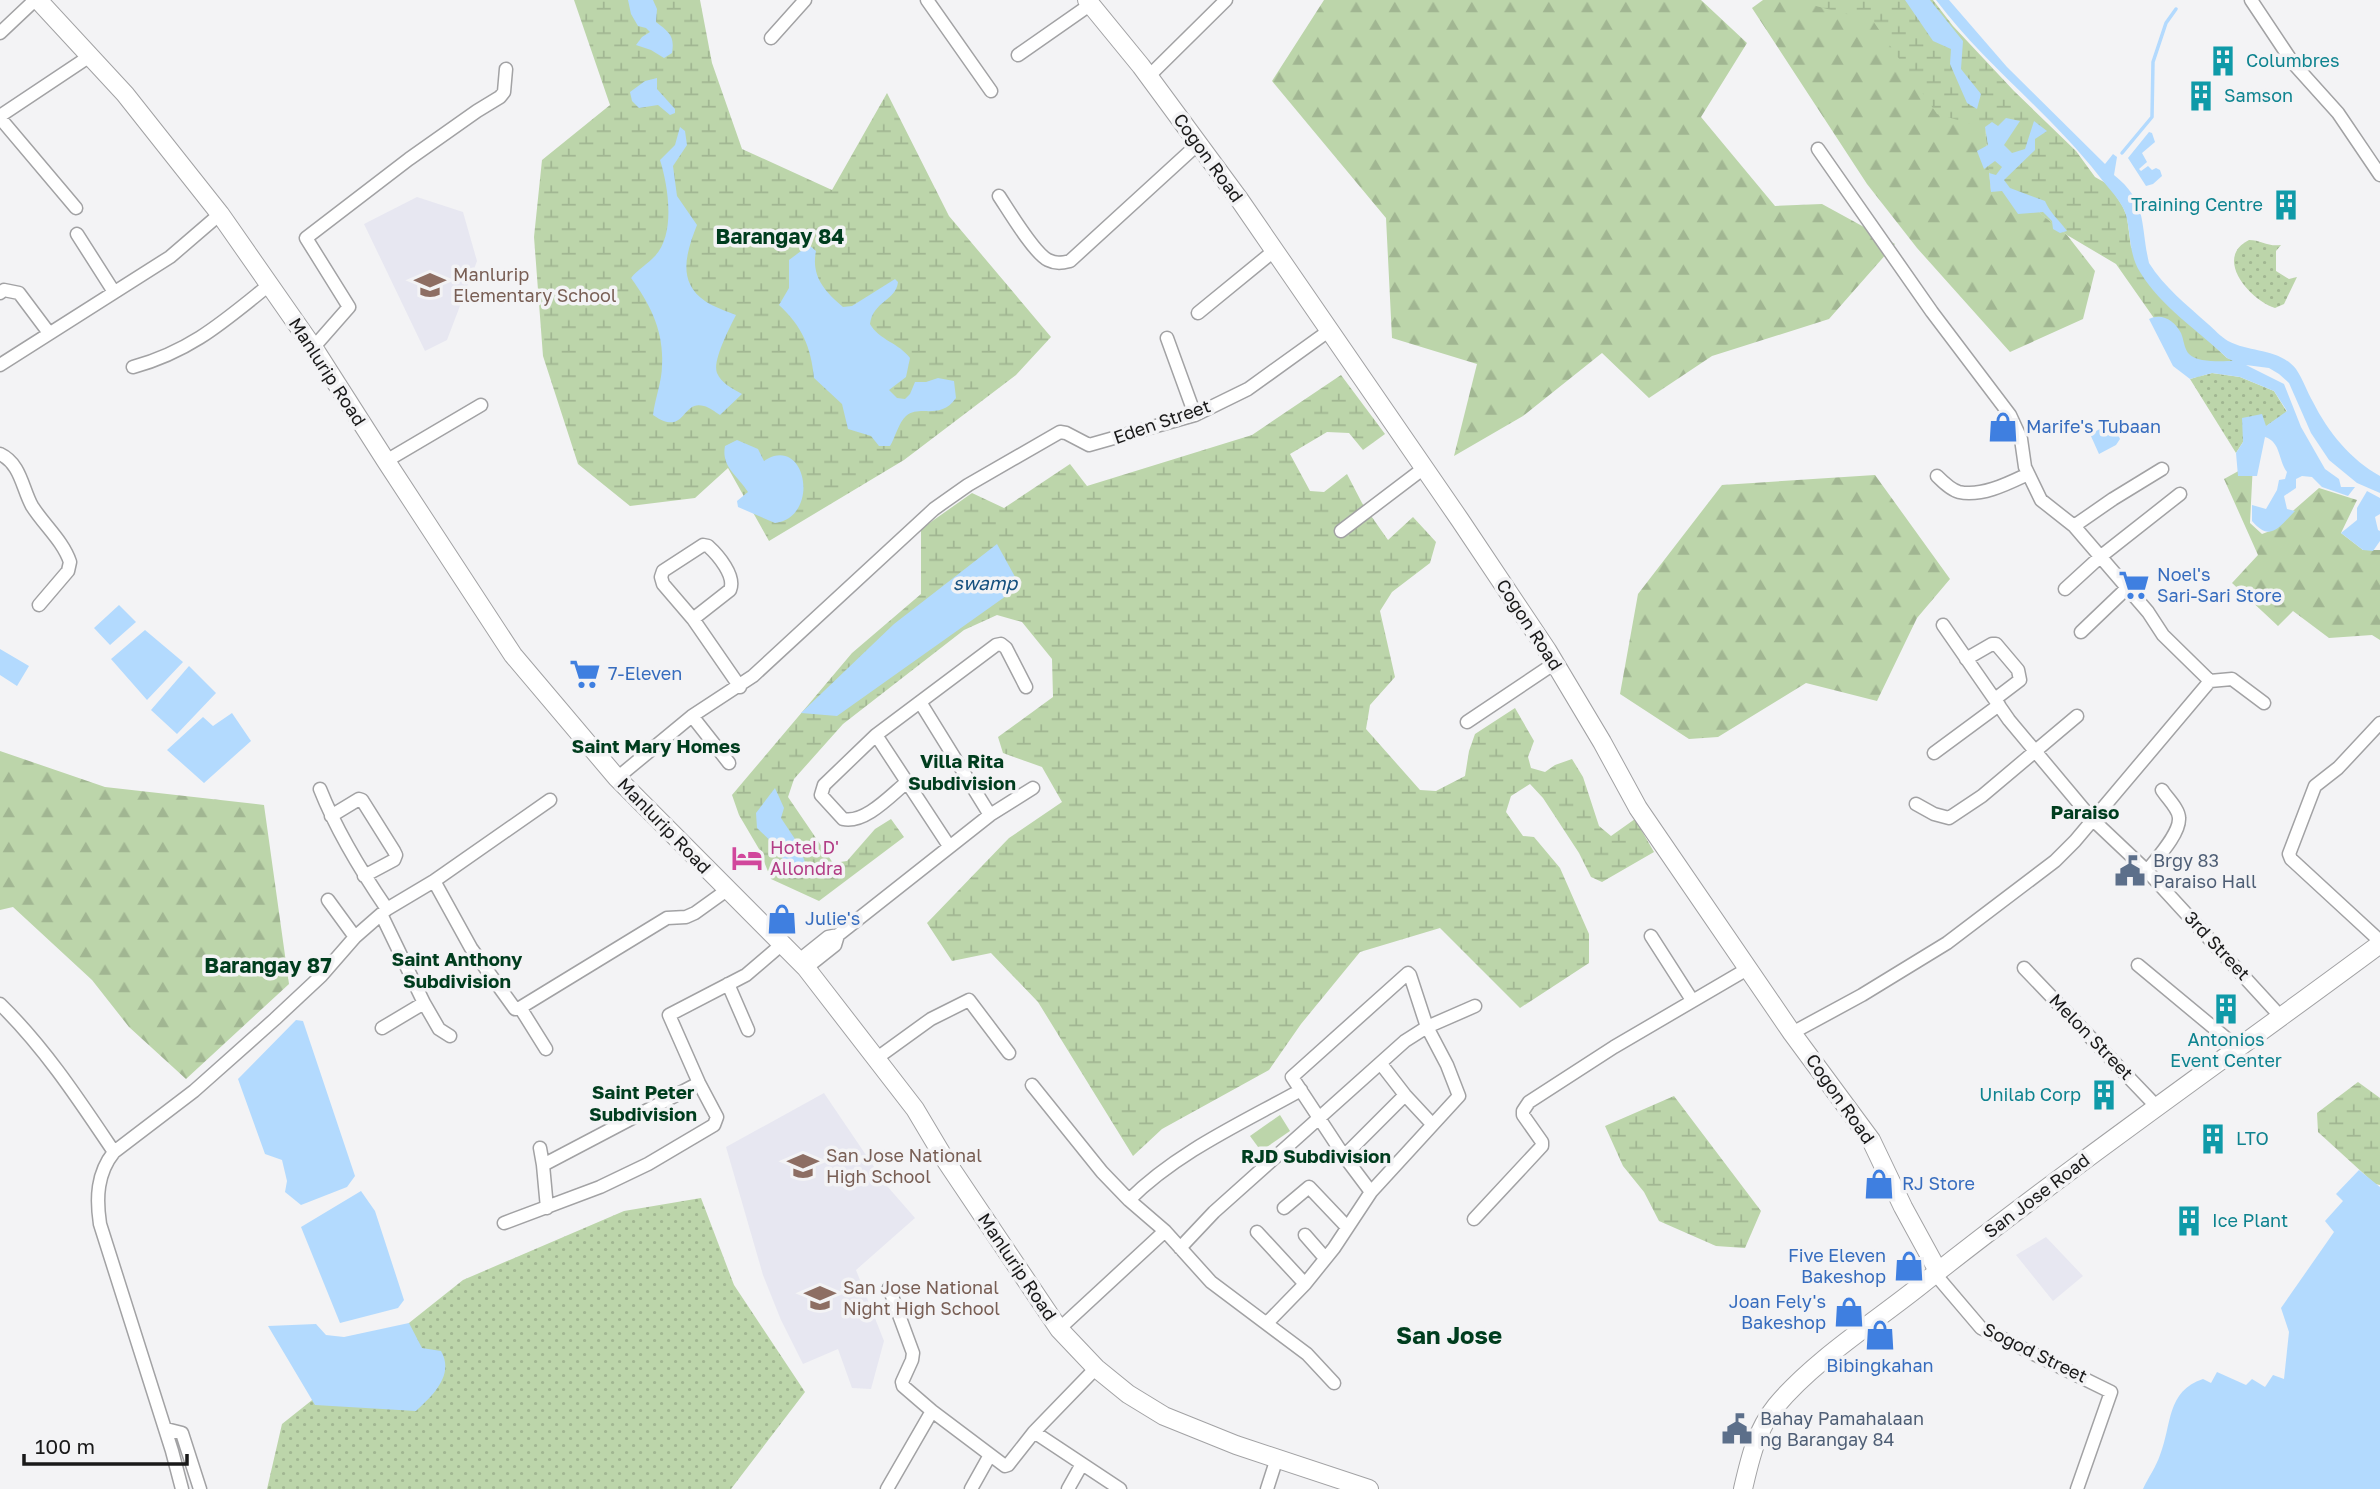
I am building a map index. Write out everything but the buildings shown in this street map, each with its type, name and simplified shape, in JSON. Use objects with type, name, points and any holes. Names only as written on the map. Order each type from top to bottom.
[{"type":"main road","name":"Manlurip Road","points":[[36,0],[125,94],[220,214],[313,348],[513,654],[617,778],[802,965],[877,1058],[915,1109],[946,1161],[1059,1329],[1096,1368],[1128,1394],[1164,1416],[1236,1445],[1369,1489]]},
{"type":"main road","name":"Cogon Road","points":[[1089,2],[1149,76],[1275,250],[1555,663],[1638,808],[1792,1033],[1871,1140],[1937,1273]]},
{"type":"main road","name":"San Jose Road","points":[[1743,1489],[1753,1448],[1776,1406],[1807,1375],[2157,1107],[2380,943]]},
{"type":"street","points":[[0,33],[36,0]]},
{"type":"street","points":[[771,38],[805,0]]},
{"type":"street","points":[[927,0],[991,91]]},
{"type":"street","points":[[1149,76],[1226,0]]},
{"type":"street","points":[[2251,0],[2293,63],[2338,113],[2380,175]]},
{"type":"street","points":[[1018,55],[1089,2]]},
{"type":"street","points":[[76,208],[0,117],[90,56]]},
{"type":"street","points":[[313,348],[349,307],[306,237],[410,159],[500,97],[505,92],[506,69]]},
{"type":"street","points":[[999,196],[1038,251],[1046,259],[1060,264],[1070,261],[1198,144]]},
{"type":"street","points":[[1818,149],[1932,312],[2010,415],[2021,439],[2025,467],[2041,500],[2074,526],[2148,612],[2163,635],[2210,681]]},
{"type":"street","points":[[0,365],[170,257],[220,214]]},
{"type":"street","points":[[77,234],[114,292]]},
{"type":"street","points":[[1198,313],[1275,250]]},
{"type":"street","points":[[133,367],[184,349],[214,330],[269,285]]},
{"type":"street","points":[[0,293],[4,290],[19,293],[49,333]]},
{"type":"street","name":"Eden Street","points":[[740,687],[934,509],[968,485],[1060,432],[1083,443],[1099,444],[1195,415],[1248,389],[1330,330]]},
{"type":"street","points":[[1167,338],[1195,415]]},
{"type":"street","points":[[386,461],[481,405]]},
{"type":"street","points":[[0,454],[13,464],[19,473],[32,505],[70,562],[68,571],[39,605]]},
{"type":"street","points":[[1340,531],[1424,468]]},
{"type":"street","points":[[2074,526],[2162,469]]},
{"type":"street","points":[[1937,476],[1953,490],[1970,493],[1993,488],[2028,474]]},
{"type":"street","points":[[2065,589],[2100,557],[2180,494]]},
{"type":"street","points":[[617,778],[692,716],[740,687],[693,619],[663,584],[661,577],[663,571],[704,545],[708,546],[731,577],[733,585],[693,619]]},
{"type":"street","points":[[2081,632],[2127,588]]},
{"type":"street","name":"3rd Street","points":[[1943,625],[2009,720],[2092,819],[2147,871],[2281,1017]]},
{"type":"street","points":[[907,782],[867,814],[848,821],[821,795],[824,785],[876,735],[996,645],[1001,644],[1006,648],[1026,687]]},
{"type":"street","points":[[1934,753],[2020,680],[2018,670],[1996,644],[1966,659]]},
{"type":"street","points":[[1466,722],[1555,663]]},
{"type":"street","points":[[1792,1033],[1947,943],[2055,861],[2210,681],[2232,678],[2264,703]]},
{"type":"street","points":[[920,702],[990,815]]},
{"type":"street","points":[[692,716],[729,763]]},
{"type":"street","points":[[1916,804],[1934,814],[1949,818],[1982,796],[2077,716]]},
{"type":"street","points":[[2380,723],[2338,768],[2315,786],[2289,854],[2291,859],[2380,943]]},
{"type":"street","points":[[876,735],[949,846]]},
{"type":"street","points":[[802,965],[828,937],[838,935],[990,815],[1033,788]]},
{"type":"street","points":[[320,789],[331,816],[384,912],[424,1003],[439,1029],[450,1035]]},
{"type":"street","points":[[2147,871],[2171,839],[2179,823],[2177,811],[2162,790]]},
{"type":"street","points":[[331,816],[359,799],[362,800],[394,851],[394,860],[364,876]]},
{"type":"street","points":[[182,1489],[166,1429],[100,1224],[97,1204],[99,1188],[108,1160],[114,1152],[194,1091],[265,1028],[321,976],[355,937],[384,912],[434,881],[550,800]]},
{"type":"street","points":[[434,881],[471,948],[514,1009],[521,1009],[568,977],[667,918],[695,914],[727,890]]},
{"type":"street","points":[[328,900],[355,937]]},
{"type":"street","points":[[1651,936],[1692,1000]]},
{"type":"street","points":[[504,1223],[600,1187],[648,1164],[714,1125],[717,1117],[668,1015],[746,975],[782,945]]},
{"type":"street","points":[[2138,965],[2238,1048]]},
{"type":"street","points":[[1474,1219],[1542,1146],[1523,1115],[1529,1102],[1614,1047],[1749,968]]},
{"type":"street","name":"Melon Street","points":[[2025,968],[2157,1107]]},
{"type":"street","points":[[1268,1322],[1305,1284],[1371,1192],[1457,1100],[1459,1092],[1427,1027],[1408,973],[1292,1077],[1371,1192]]},
{"type":"street","points":[[728,984],[748,1030]]},
{"type":"street","points":[[877,1058],[932,1019],[969,1000],[1009,1053]]},
{"type":"street","points":[[382,1028],[424,1003]]},
{"type":"street","points":[[0,1004],[57,1068],[114,1152]]},
{"type":"street","points":[[1180,1248],[1214,1212],[1405,1041],[1427,1027],[1475,1006]]},
{"type":"street","points":[[521,1009],[546,1049]]},
{"type":"street","points":[[1381,1064],[1432,1124]]},
{"type":"street","points":[[544,1165],[699,1083]]},
{"type":"street","points":[[1032,1085],[1102,1172],[1165,1231],[1211,1282],[1237,1303],[1268,1322],[1307,1354],[1334,1383]]},
{"type":"street","points":[[1129,1200],[1149,1180],[1185,1155],[1301,1090]]},
{"type":"street","points":[[1344,1156],[1405,1095]]},
{"type":"street","points":[[540,1147],[547,1208]]},
{"type":"street","points":[[1284,1208],[1308,1187],[1347,1227]]},
{"type":"street","points":[[1059,1329],[1165,1231]]},
{"type":"street","points":[[1256,1232],[1305,1284]]},
{"type":"street","points":[[1305,1235],[1325,1258]]},
{"type":"street","name":"Sogod Street","points":[[1937,1273],[1980,1328],[2109,1390],[2111,1395],[2077,1489]]},
{"type":"street","points":[[889,1289],[913,1353],[902,1384],[932,1412],[1005,1466],[1009,1465],[1034,1432],[1096,1368]]},
{"type":"street","points":[[887,1489],[932,1412]]},
{"type":"street","points":[[166,1429],[182,1433],[200,1489]]},
{"type":"street","points":[[1034,1432],[1120,1489]]},
{"type":"street","points":[[971,1489],[990,1455]]},
{"type":"street","points":[[1267,1489],[1277,1458]]},
{"type":"street","points":[[1068,1489],[1082,1464]]},
{"type":"shaded area","name":"Manlurip Elementary School","points":[[417,197],[463,212],[477,261],[447,340],[425,351],[364,224]]},
{"type":"shaded area","points":[[824,1093],[887,1186],[915,1218],[856,1270],[884,1341],[871,1389],[852,1388],[838,1349],[803,1364],[763,1275],[726,1147]]},
{"type":"shaded area","points":[[2046,1237],[2083,1276],[2053,1301],[2016,1255]]},
{"type":"green space","points":[[574,0],[700,0],[712,63],[742,149],[832,190],[887,93],[949,216],[1051,337],[1016,375],[904,460],[769,541],[728,468],[695,498],[630,506],[578,464],[543,356],[534,237],[542,160],[610,105]]},
{"type":"green space","points":[[1324,0],[1701,0],[1747,43],[1701,117],[1775,206],[1822,204],[1895,244],[1829,319],[1712,356],[1649,398],[1602,353],[1523,416],[1454,456],[1477,364],[1392,338],[1386,218],[1272,81]]},
{"type":"green space","points":[[1763,0],[1850,0],[1938,75],[1985,127],[1991,191],[2010,188],[2067,235],[2095,271],[2083,319],[2010,352],[1917,248],[1867,184],[1752,8]]},
{"type":"green space","points":[[1793,0],[1933,0],[1953,26],[2014,91],[2076,151],[2095,177],[2109,185],[2127,217],[2131,247],[2210,342],[2227,358],[2237,361],[2196,378],[2116,264],[2067,235],[2010,189],[1991,192],[1985,128],[1937,114],[1873,21]]},
{"type":"green space","points":[[2249,240],[2281,245],[2276,251],[2276,271],[2289,279],[2297,277],[2284,304],[2275,308],[2265,304],[2246,288],[2239,278],[2234,257],[2239,248]]},
{"type":"green space","points":[[2212,373],[2240,377],[2274,391],[2287,412],[2243,442],[2236,453],[2190,379]]},
{"type":"green space","points":[[1341,375],[1385,434],[1363,450],[1349,433],[1327,432],[1290,454],[1310,491],[1324,492],[1347,474],[1362,503],[1388,540],[1413,517],[1436,542],[1430,563],[1392,592],[1380,611],[1395,677],[1370,705],[1366,729],[1420,790],[1436,791],[1465,776],[1475,734],[1515,708],[1534,741],[1528,757],[1531,768],[1545,772],[1572,759],[1583,777],[1599,826],[1611,836],[1635,819],[1654,852],[1602,882],[1591,877],[1579,853],[1543,798],[1530,784],[1511,796],[1506,812],[1523,836],[1534,837],[1560,868],[1589,934],[1589,963],[1520,1008],[1440,928],[1360,952],[1301,1024],[1269,1070],[1162,1129],[1133,1156],[1038,1002],[991,953],[952,961],[927,923],[1009,838],[1062,802],[1042,767],[1003,753],[998,737],[1053,697],[1052,659],[1022,622],[997,615],[964,630],[843,724],[794,779],[788,797],[833,863],[847,861],[875,829],[891,819],[904,837],[819,901],[771,879],[732,795],[852,653],[921,594],[921,529],[972,493],[1004,508],[1070,464],[1087,486],[1252,435]]},
{"type":"green space","points":[[2253,463],[2250,523],[2262,534],[2270,531],[2319,488],[2357,500],[2341,533],[2363,550],[2380,550],[2380,640],[2372,635],[2329,638],[2293,611],[2278,626],[2232,583],[2258,555],[2224,479]]},
{"type":"green space","points":[[1875,475],[1950,579],[1917,618],[1877,701],[1806,683],[1718,737],[1689,739],[1620,694],[1638,594],[1722,485]]},
{"type":"green space","points":[[0,751],[105,787],[264,805],[289,984],[186,1079],[129,1027],[92,980],[13,907],[0,910]]},
{"type":"green space","points":[[2358,1082],[2380,1098],[2380,1185],[2375,1184],[2318,1132],[2317,1113]]},
{"type":"green space","points":[[1674,1096],[1761,1211],[1745,1248],[1716,1246],[1659,1221],[1644,1192],[1623,1166],[1605,1126]]},
{"type":"green space","points":[[1280,1115],[1290,1131],[1261,1151],[1250,1136]]},
{"type":"green space","points":[[701,1198],[734,1285],[805,1392],[731,1489],[267,1489],[282,1424],[463,1280],[624,1211]]},
{"type":"water","points":[[628,0],[653,0],[657,9],[656,22],[672,38],[672,53],[664,58],[636,45],[650,32],[638,26],[631,14]]},
{"type":"water","points":[[1905,0],[1930,0],[1963,41],[1961,69],[1981,94],[1977,109],[1967,103],[1950,64],[1951,49],[1933,41]]},
{"type":"water","points":[[1936,0],[1949,0],[2007,67],[2105,164],[2113,154],[2117,157],[2114,175],[2138,204],[2149,263],[2155,272],[2225,339],[2237,345],[2273,354],[2289,362],[2301,377],[2333,434],[2359,462],[2380,476],[2380,493],[2357,483],[2329,460],[2311,433],[2289,383],[2269,368],[2246,365],[2284,384],[2301,427],[2325,469],[2339,479],[2341,487],[2355,487],[2348,496],[2322,487],[2312,477],[2302,476],[2296,479],[2296,488],[2284,496],[2287,509],[2295,511],[2279,527],[2270,532],[2264,531],[2252,521],[2252,505],[2266,509],[2277,490],[2279,480],[2285,479],[2287,472],[2277,447],[2265,437],[2257,476],[2238,476],[2236,453],[2243,442],[2242,418],[2262,414],[2266,426],[2287,411],[2274,391],[2240,377],[2212,373],[2190,379],[2173,366],[2149,319],[2163,317],[2175,324],[2186,350],[2193,357],[2210,361],[2233,361],[2180,318],[2158,296],[2134,259],[2126,215],[2118,200],[2060,131],[1975,46]]},
{"type":"water","points":[[657,78],[657,89],[675,109],[675,113],[670,115],[658,105],[639,108],[632,101],[630,92],[645,81]]},
{"type":"water","points":[[2006,118],[2020,121],[2004,145],[2012,153],[2025,149],[2034,121],[2047,131],[2035,139],[2035,150],[2004,180],[2010,188],[2045,201],[2067,231],[2060,233],[2053,229],[2052,221],[2043,212],[2018,214],[2002,191],[1991,192],[1989,173],[1996,175],[2002,167],[1995,161],[1984,169],[1977,151],[1988,145],[1985,127],[1992,122],[1998,126]]},
{"type":"water","points":[[680,127],[685,131],[687,145],[673,166],[677,196],[697,225],[687,255],[687,275],[696,293],[705,301],[736,315],[722,344],[716,368],[721,380],[742,394],[720,415],[697,405],[672,422],[653,415],[662,371],[661,341],[650,308],[631,278],[655,256],[666,235],[666,182],[660,160],[675,145]]},
{"type":"water","points":[[2149,132],[2155,142],[2142,153],[2147,162],[2139,169],[2141,171],[2148,166],[2152,170],[2156,168],[2162,176],[2146,186],[2128,158]]},
{"type":"water","points":[[809,245],[816,251],[815,268],[820,282],[843,307],[852,306],[895,279],[898,282],[893,293],[875,310],[870,324],[878,334],[910,358],[906,377],[889,390],[897,398],[905,399],[915,382],[938,378],[954,381],[956,398],[950,405],[937,411],[917,411],[906,416],[890,446],[879,446],[871,436],[848,429],[842,404],[814,378],[804,338],[794,321],[779,305],[789,288],[789,260]]},
{"type":"water","points":[[2113,424],[2120,439],[2116,445],[2099,454],[2090,434]]},
{"type":"water","points":[[737,440],[758,449],[764,461],[774,456],[786,456],[795,462],[801,472],[802,497],[797,509],[788,518],[775,523],[738,507],[737,501],[748,492],[731,470],[724,453],[725,446]]},
{"type":"water","points":[[2367,491],[2380,498],[2380,514],[2375,517],[2380,541],[2373,551],[2363,550],[2341,533],[2357,520],[2357,508]]},
{"type":"water","name":"swamp","points":[[997,544],[1020,586],[837,716],[801,713],[894,624]]},
{"type":"water","points":[[119,605],[136,622],[110,645],[94,628]]},
{"type":"water","points":[[145,630],[183,662],[147,700],[111,659]]},
{"type":"water","points":[[0,649],[29,666],[17,686],[0,675]]},
{"type":"water","points":[[189,666],[216,693],[177,734],[151,710]]},
{"type":"water","points":[[232,713],[251,741],[204,783],[167,750],[203,717],[213,726]]},
{"type":"water","points":[[775,788],[784,808],[781,818],[799,845],[808,871],[783,873],[782,852],[757,828],[756,813]]},
{"type":"water","points":[[296,1020],[303,1021],[355,1176],[347,1187],[301,1205],[285,1192],[287,1181],[282,1160],[265,1154],[238,1079]]},
{"type":"water","points":[[2359,1170],[2380,1187],[2380,1489],[2143,1489],[2164,1444],[2176,1400],[2191,1384],[2203,1379],[2211,1383],[2217,1372],[2246,1385],[2252,1379],[2265,1387],[2273,1375],[2284,1379],[2289,1332],[2281,1308],[2334,1232],[2325,1221],[2343,1201],[2336,1194]]},
{"type":"water","points":[[361,1191],[375,1211],[404,1300],[398,1308],[340,1323],[301,1227]]},
{"type":"water","points":[[409,1323],[422,1348],[441,1351],[445,1360],[440,1384],[416,1411],[315,1405],[268,1326],[316,1324],[326,1335],[344,1337]]},
{"type":"waterway","points":[[2122,153],[2152,117],[2153,62],[2166,23],[2176,9]]},
{"type":"place","name":"Columbres","points":[[2223,61]]},
{"type":"place","name":"Samson","points":[[2201,96]]},
{"type":"place","name":"Training Centre","points":[[2286,205]]},
{"type":"place","name":"Manlurip Elementary School","points":[[430,285]]},
{"type":"place","name":"Marife's Tubaan","points":[[2003,427]]},
{"type":"place","name":"Noel's Sari-Sari Store","points":[[2134,585]]},
{"type":"place","name":"7-Eleven","points":[[585,674]]},
{"type":"place","name":"Hotel D' Allondra","points":[[747,858]]},
{"type":"place","name":"Brgy 83 Paraiso Hall","points":[[2130,871]]},
{"type":"place","name":"Julie's","points":[[782,919]]},
{"type":"place","name":"Antonios Event Center","points":[[2226,1009]]},
{"type":"place","name":"Unilab Corp","points":[[2104,1095]]},
{"type":"place","name":"LTO","points":[[2213,1139]]},
{"type":"place","name":"San Jose National High School","points":[[803,1166]]},
{"type":"place","name":"RJ Store","points":[[1879,1184]]},
{"type":"place","name":"Ice Plant","points":[[2189,1221]]},
{"type":"place","name":"Five Eleven Bakeshop","points":[[1909,1266]]},
{"type":"place","name":"San Jose National Night High School","points":[[820,1298]]},
{"type":"place","name":"Joan Fely's Bakeshop","points":[[1849,1312]]},
{"type":"place","name":"Bibingkahan","points":[[1880,1335]]},
{"type":"place","name":"Bahay Pamahalaan ng Barangay 84","points":[[1737,1429]]},
{"type":"district","name":"Barangay 84","points":[[780,237]]},
{"type":"district","name":"Saint Mary Homes","points":[[656,746]]},
{"type":"district","name":"Villa Rita Subdivision","points":[[962,772]]},
{"type":"district","name":"Paraiso","points":[[2085,812]]},
{"type":"district","name":"Barangay 87","points":[[268,966]]},
{"type":"district","name":"Saint Anthony Subdivision","points":[[457,970]]},
{"type":"district","name":"Saint Peter Subdivision","points":[[643,1103]]},
{"type":"district","name":"RJD Subdivision","points":[[1316,1156]]},
{"type":"district","name":"San Jose","points":[[1449,1336]]}]
